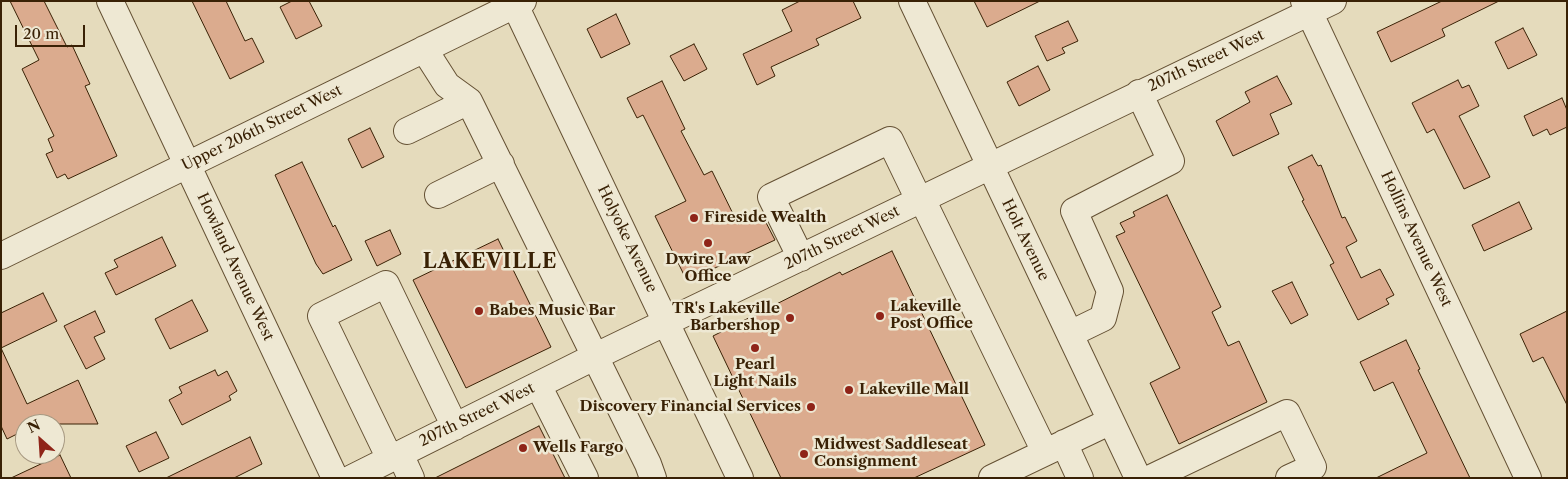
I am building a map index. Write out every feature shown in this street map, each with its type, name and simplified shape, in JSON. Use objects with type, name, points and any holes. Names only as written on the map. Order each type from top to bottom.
[{"type":"street","name":"Howland Avenue West","points":[[110,1],[335,478]]},
{"type":"street","name":"Holt Avenue","points":[[912,1],[1138,478]]},
{"type":"street","name":"207th Street West","points":[[352,478],[594,357],[990,167],[1307,7],[1333,1]]},
{"type":"street","name":"Upper 206th Street West","points":[[1,256],[517,3]]},
{"type":"street","name":"Holyoke Avenue","points":[[517,3],[740,478]]},
{"type":"street","name":"Hollins Avenue West","points":[[1307,7],[1528,478]]},
{"type":"street","points":[[424,49],[447,84],[469,101],[648,464],[652,478]]},
{"type":"street","points":[[1070,334],[1103,318],[1110,291],[1074,211],[1171,161],[1139,93]]},
{"type":"street","points":[[407,131],[469,101]]},
{"type":"street","points":[[801,258],[771,197],[890,140],[1054,448],[1080,478]]},
{"type":"street","points":[[438,195],[501,164]]},
{"type":"street","points":[[411,478],[395,456],[321,316],[386,284],[455,427]]},
{"type":"street","points":[[538,385],[584,478]]},
{"type":"street","points":[[1151,478],[1287,413],[1313,466],[1289,478]]},
{"type":"street","points":[[992,478],[1111,421]]},
{"type":"building","points":[[10,1],[44,1],[67,47],[72,45],[90,84],[85,86],[117,156],[68,179],[65,174],[57,178],[46,154],[53,151],[48,139],[54,136],[22,69],[39,60]]},
{"type":"building","points":[[192,1],[226,1],[245,41],[252,38],[264,62],[230,79]]},
{"type":"building","points":[[292,1],[309,1],[322,26],[296,39],[280,7]]},
{"type":"building","points":[[800,1],[853,1],[861,18],[816,39],[819,45],[771,67],[775,76],[757,85],[743,54],[792,31],[782,10]]},
{"type":"building","points":[[974,1],[1040,1],[987,27]]},
{"type":"building","points":[[1442,1],[1499,1],[1442,29],[1445,36],[1391,62],[1377,32]]},
{"type":"building","points":[[616,14],[630,44],[601,58],[587,29]]},
{"type":"building","points":[[1068,21],[1078,41],[1062,48],[1065,53],[1047,61],[1035,36]]},
{"type":"building","points":[[1523,28],[1537,55],[1508,69],[1495,42]]},
{"type":"building","points":[[694,44],[707,69],[684,81],[670,56]]},
{"type":"building","points":[[1038,66],[1050,90],[1019,106],[1007,82]]},
{"type":"building","points":[[1277,76],[1292,104],[1270,114],[1279,134],[1233,156],[1216,121],[1250,102],[1245,92]]},
{"type":"building","points":[[1458,80],[1462,88],[1469,85],[1479,106],[1459,116],[1490,177],[1464,189],[1434,129],[1427,133],[1412,103]]},
{"type":"building","points":[[662,81],[685,129],[681,131],[704,175],[712,171],[738,224],[761,213],[775,240],[687,281],[655,216],[686,201],[643,115],[637,118],[627,98]]},
{"type":"building","points":[[1562,98],[1567,110],[1567,127],[1550,135],[1547,129],[1533,136],[1524,116]]},
{"type":"building","points":[[370,128],[384,157],[362,168],[348,139]]},
{"type":"building","points":[[1312,155],[1318,166],[1321,165],[1342,218],[1345,217],[1357,241],[1346,247],[1361,278],[1380,269],[1394,295],[1386,299],[1389,304],[1358,320],[1330,265],[1334,263],[1302,201],[1304,200],[1288,167]]},
{"type":"building","points":[[302,162],[333,227],[335,225],[352,260],[323,274],[316,264],[275,175]]},
{"type":"building","points":[[1167,195],[1221,307],[1212,312],[1228,346],[1239,341],[1267,402],[1179,444],[1150,383],[1180,368],[1116,236],[1125,232],[1120,223],[1135,216],[1133,212]]},
{"type":"building","points":[[1519,202],[1532,229],[1484,251],[1472,225]]},
{"type":"building","points":[[390,230],[401,254],[377,266],[365,241]]},
{"type":"building","points":[[162,237],[176,266],[116,295],[105,273],[118,267],[114,260]]},
{"type":"building","points":[[498,239],[551,347],[466,388],[413,280]]},
{"type":"building","name":"Lakeville Mall","points":[[892,251],[985,445],[914,478],[781,478],[713,336],[840,272],[842,275]]},
{"type":"building","points":[[1292,282],[1308,315],[1291,324],[1272,291]]},
{"type":"building","points":[[43,293],[57,321],[1,348],[1,313]]},
{"type":"building","points":[[192,300],[208,331],[170,349],[155,319]]},
{"type":"building","points":[[95,311],[105,332],[94,337],[105,359],[86,369],[64,326]]},
{"type":"building","points":[[1567,311],[1567,405],[1543,357],[1533,362],[1520,334]]},
{"type":"building","points":[[1406,340],[1420,369],[1418,370],[1470,478],[1376,478],[1427,453],[1393,382],[1374,391],[1360,362]]},
{"type":"building","points":[[1,348],[27,404],[78,380],[98,424],[65,424],[65,414],[15,414],[15,435],[7,439],[1,426]]},
{"type":"building","points":[[215,370],[218,376],[227,371],[237,391],[229,396],[231,400],[182,425],[169,400],[182,393],[179,387]]},
{"type":"building","name":"Wells Fargo","points":[[539,426],[565,478],[435,478]]},
{"type":"building","points":[[156,432],[169,458],[139,472],[126,446]]},
{"type":"building","points":[[250,437],[262,464],[234,478],[166,478]]},
{"type":"building","points":[[41,464],[64,464],[71,478],[11,478]]},
{"type":"place","name":"Fireside Wealth","points":[[694,218]]},
{"type":"place","name":"Dwire Law Office","points":[[708,243]]},
{"type":"place","name":"Babes Music Bar","points":[[479,311]]},
{"type":"place","name":"Lakeville Post Office","points":[[880,316]]},
{"type":"place","name":"TR's Lakeville Barbershop","points":[[790,318]]},
{"type":"place","name":"Pearl Light Nails","points":[[755,348]]},
{"type":"place","name":"Lakeville Mall","points":[[849,390]]},
{"type":"place","name":"Discovery Financial Services","points":[[811,407]]},
{"type":"place","name":"Wells Fargo","points":[[523,448]]},
{"type":"place","name":"Midwest Saddleseat Consignment","points":[[804,454]]},
{"type":"district","name":"LAKEVILLE","points":[[490,262]]}]
